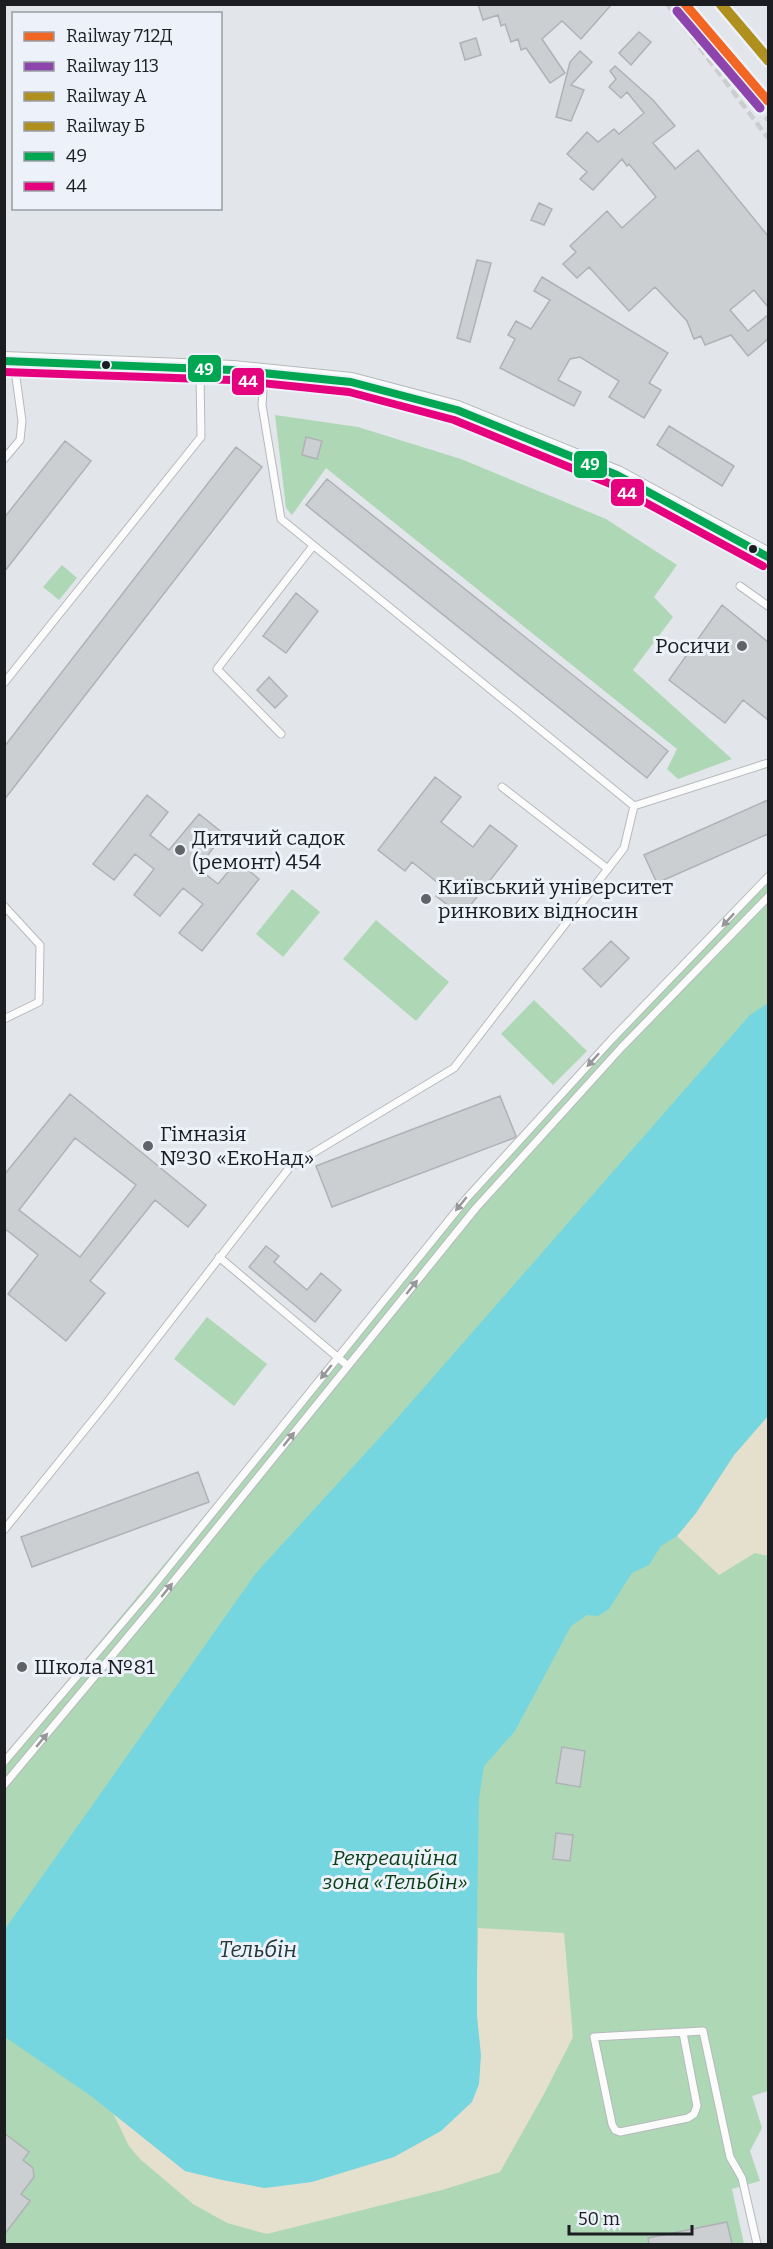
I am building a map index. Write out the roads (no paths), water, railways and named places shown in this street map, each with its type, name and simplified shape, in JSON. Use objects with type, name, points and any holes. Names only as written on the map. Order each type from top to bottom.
[{"type":"street","points":[[9,361],[200,369],[351,382],[457,410],[617,475],[768,557]]},
{"type":"lane","points":[[4,459],[20,440],[22,421],[9,361]]},
{"type":"lane","points":[[4,683],[201,437],[200,369]]},
{"type":"lane","points":[[264,373],[262,405],[281,519],[634,806]]},
{"type":"lane","points":[[281,734],[218,669],[313,546]]},
{"type":"lane","points":[[740,586],[768,606]]},
{"type":"lane","points":[[634,806],[768,763]]},
{"type":"lane","points":[[502,787],[608,869]]},
{"type":"lane","points":[[4,1530],[112,1397],[290,1167],[454,1068],[624,848],[634,806]]},
{"type":"lane","points":[[4,1762],[146,1595],[466,1199],[612,1039],[768,877]]},
{"type":"lane","points":[[4,1785],[156,1603],[476,1208],[621,1048],[768,897]]},
{"type":"lane","points":[[4,906],[40,945],[39,1002],[4,1020]]},
{"type":"lane","points":[[219,1257],[348,1366]]},
{"type":"lane","points":[[683,2033],[697,2106],[694,2114],[688,2118],[620,2132],[615,2130],[594,2037],[703,2031],[730,2157],[742,2178],[757,2244]]},
{"type":"water","name":"Тельбін","points":[[768,1003],[768,1416],[734,1455],[696,1513],[677,1536],[661,1546],[649,1565],[632,1573],[609,1609],[598,1616],[587,1615],[571,1626],[515,1731],[484,1766],[479,1798],[477,1920],[477,2016],[481,2055],[479,2084],[472,2102],[441,2131],[394,2157],[312,2182],[265,2188],[185,2171],[91,2096],[5,2037],[5,1929],[256,1573],[393,1423],[750,1015]]},
{"type":"railway","points":[[667,4],[768,138]]},
{"type":"railway","points":[[739,86],[768,120]]},
{"type":"rail line","name":"712Д","points":[[685,4],[768,101]]},
{"type":"rail line","name":"A","points":[[720,4],[768,61]]},
{"type":"rail line","name":"Б","points":[[722,4],[768,58]]},
{"type":"rail line","name":"113","points":[[677,11],[760,108]]},
{"type":"place","name":"Росичи","points":[[742,646]]},
{"type":"place","name":"Дитячий садок (ремонт) 454","points":[[180,850]]},
{"type":"place","name":"Київський університет ринкових відносин","points":[[426,899]]},
{"type":"place","name":"Гімназія №30 «ЕкоНад»","points":[[148,1146]]},
{"type":"place","name":"Школа №81","points":[[22,1667]]},
{"type":"park label","name":"Рекреаційна зона «Тельбін»","points":[[395,1870]]}]
